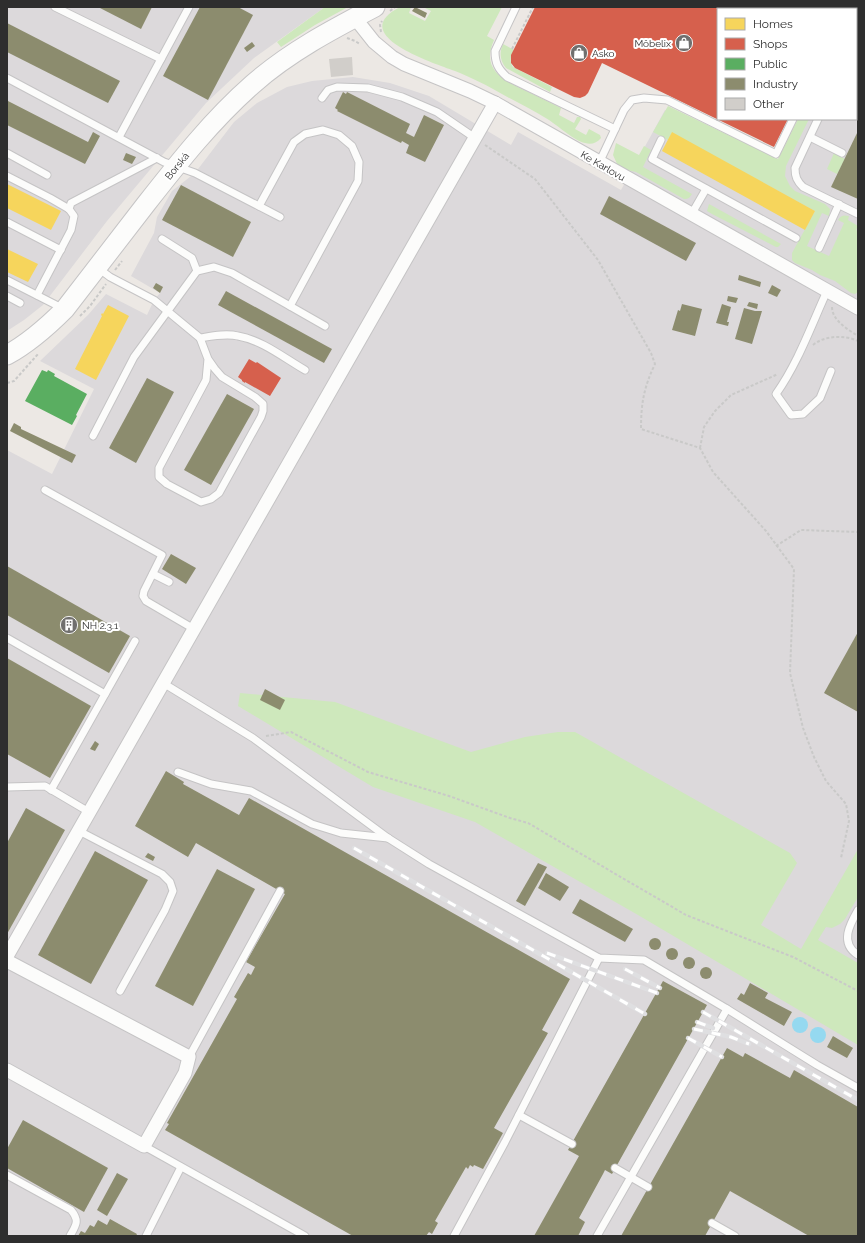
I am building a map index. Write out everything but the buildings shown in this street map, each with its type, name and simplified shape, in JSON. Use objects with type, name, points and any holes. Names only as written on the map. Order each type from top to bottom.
[{"type":"street","name":"Borská","points":[[7,355],[33,339],[64,309],[176,167],[224,111],[284,60],[355,18],[383,11]]},
{"type":"street","name":"Ke Karlovu","points":[[355,18],[364,32],[374,42],[392,57],[404,64],[456,84],[495,103],[599,164],[858,308]]},
{"type":"street","points":[[7,956],[495,103]]},
{"type":"street","points":[[7,961],[189,1057],[185,1073],[144,1146],[7,1070]]},
{"type":"lane","points":[[55,7],[161,59]]},
{"type":"lane","points":[[119,137],[189,7]]},
{"type":"lane","points":[[516,7],[496,51],[495,59],[499,70],[507,76],[615,129]]},
{"type":"lane","points":[[7,78],[157,158],[195,174],[280,216]]},
{"type":"lane","points":[[322,98],[328,90],[337,87],[368,88],[402,97],[437,112],[475,138]]},
{"type":"lane","points":[[599,164],[624,110],[632,100],[644,98],[667,100],[776,154],[793,120]]},
{"type":"lane","points":[[818,120],[795,168],[795,176],[803,187],[858,214]]},
{"type":"lane","points":[[260,206],[294,142],[305,134],[323,130],[338,134],[352,146],[359,162],[358,181],[290,306]]},
{"type":"lane","points":[[810,137],[842,152]]},
{"type":"lane","points":[[661,140],[652,159],[796,238]]},
{"type":"lane","points":[[7,153],[47,175]]},
{"type":"lane","points":[[69,209],[71,203],[157,158]]},
{"type":"lane","points":[[7,176],[69,209],[74,216],[71,230],[37,295]]},
{"type":"lane","points":[[691,215],[706,189]]},
{"type":"lane","points":[[819,248],[839,204]]},
{"type":"lane","points":[[7,222],[61,250]]},
{"type":"lane","points":[[162,239],[192,258],[197,271]]},
{"type":"lane","points":[[97,267],[110,277],[154,300],[200,338],[208,359],[222,377],[264,404],[261,417],[219,493],[211,499],[201,502],[167,484],[159,477],[158,468],[206,380],[208,359]]},
{"type":"lane","points":[[93,436],[134,357],[197,271],[214,267],[232,273],[325,326]]},
{"type":"lane","points":[[7,280],[64,309]]},
{"type":"lane","points":[[827,291],[797,360],[787,379],[776,394],[792,415],[803,414],[820,398],[831,371]]},
{"type":"lane","points":[[7,296],[20,303]]},
{"type":"lane","points":[[200,338],[213,336],[237,336],[256,342],[305,370]]},
{"type":"lane","points":[[45,490],[162,555],[144,590],[143,596],[146,601],[194,629]]},
{"type":"lane","points":[[153,574],[168,582]]},
{"type":"lane","points":[[7,638],[105,694]]},
{"type":"lane","points":[[51,790],[135,641]]},
{"type":"lane","points":[[163,683],[253,738],[388,838],[429,864],[599,958],[644,960],[817,1065],[858,1088]]},
{"type":"lane","points":[[178,772],[211,784],[252,791],[312,824],[341,833],[388,838]]},
{"type":"lane","points":[[7,787],[45,786],[89,812]]},
{"type":"lane","points":[[78,831],[162,874],[170,882],[173,891],[165,910],[120,990]]},
{"type":"lane","points":[[189,1057],[280,891]]},
{"type":"lane","points":[[858,910],[850,924],[847,938],[850,948],[858,955]]},
{"type":"lane","points":[[454,1236],[519,1114],[599,958]]},
{"type":"lane","points":[[597,1236],[727,1009]]},
{"type":"lane","points":[[519,1114],[572,1144]]},
{"type":"lane","points":[[144,1146],[305,1236]]},
{"type":"lane","points":[[146,1236],[181,1167]]},
{"type":"lane","points":[[615,1168],[648,1187]]},
{"type":"lane","points":[[7,1175],[71,1210],[76,1215],[77,1220],[70,1236]]},
{"type":"lane","points":[[712,1223],[735,1236]]},
{"type":"path","points":[[374,42],[381,36],[380,25],[383,11],[395,7]]},
{"type":"path","points":[[512,49],[533,7]]},
{"type":"path","points":[[475,138],[535,179],[602,266],[651,353],[655,364],[646,384],[641,411],[641,429],[700,448]]},
{"type":"path","points":[[837,310],[831,306],[833,315],[843,327],[858,336]]},
{"type":"path","points":[[841,858],[848,821],[846,804],[826,781],[814,757],[803,728],[790,674],[794,569],[766,531],[713,472],[700,448],[704,427],[715,411],[731,395],[763,382],[789,368],[815,343],[833,337],[850,338],[858,341]]},
{"type":"path","points":[[776,546],[801,530],[858,532]]},
{"type":"path","points":[[253,738],[291,732],[368,772],[449,796],[528,823],[686,915],[793,957],[858,991]]},
{"type":"shaded area","points":[[7,7],[325,7],[254,58],[206,103],[107,221],[43,305],[7,331]]},
{"type":"shaded area","points":[[858,14],[858,1236],[7,1236],[7,450],[52,474],[94,389],[40,361],[88,315],[106,294],[147,315],[154,300],[160,293],[131,276],[154,233],[157,217],[172,191],[195,173],[234,122],[257,103],[287,87],[312,81],[353,77],[390,83],[429,96],[511,145],[518,132],[621,190],[665,110],[775,168],[801,120],[857,120]]},
{"type":"green space","points":[[325,7],[348,7],[315,25],[281,47],[277,42]]},
{"type":"green space","points":[[400,7],[411,7],[409,13],[425,21],[431,11],[423,7],[502,7],[487,36],[494,40],[490,58],[492,66],[496,72],[508,82],[561,108],[559,115],[574,123],[577,117],[580,117],[581,119],[575,129],[586,135],[589,129],[600,135],[601,138],[592,144],[581,142],[549,120],[485,85],[401,48],[389,39],[383,28],[385,18]]},
{"type":"green space","points":[[503,44],[514,50],[511,58],[513,67],[552,87],[550,92],[506,68],[502,63],[501,57]]},
{"type":"green space","points":[[668,106],[778,159],[798,120],[809,120],[786,166],[785,176],[790,186],[795,191],[825,204],[830,209],[829,216],[822,213],[807,246],[829,256],[844,223],[838,220],[840,217],[849,216],[848,220],[858,226],[856,230],[858,231],[858,292],[855,294],[851,293],[835,281],[795,263],[792,260],[792,253],[815,211],[672,133],[668,140],[653,132]]},
{"type":"green space","points":[[616,143],[639,155],[644,146],[651,150],[643,167],[692,194],[689,198],[684,199],[636,172],[622,169],[618,166],[613,155]]},
{"type":"green space","points":[[834,153],[845,159],[837,174],[827,169]]},
{"type":"green space","points":[[709,204],[781,244],[776,247],[712,214],[707,211]]},
{"type":"green space","points":[[240,693],[335,702],[471,752],[525,737],[558,732],[575,732],[790,853],[797,863],[761,925],[801,949],[858,849],[858,897],[845,919],[840,924],[832,928],[826,927],[818,940],[858,963],[858,1045],[638,915],[475,822],[373,787],[238,706]]},
{"type":"water","points":[[797,1017],[803,1017],[808,1022],[806,1031],[803,1033],[797,1033],[792,1028],[792,1022]]},
{"type":"water","points":[[815,1027],[821,1027],[826,1032],[824,1041],[821,1043],[815,1043],[810,1038],[810,1032]]},
{"type":"railway","points":[[354,848],[645,1014]]},
{"type":"railway","points":[[547,953],[657,993]]},
{"type":"railway","points":[[625,969],[660,988]]},
{"type":"railway","points":[[703,1012],[858,1100]]},
{"type":"railway","points":[[697,1022],[713,1028]]},
{"type":"railway","points":[[694,1029],[731,1037],[749,1044]]},
{"type":"railway","points":[[688,1038],[722,1057]]},
{"type":"place","name":"Möbelix","points":[[684,43]]},
{"type":"place","name":"Asko","points":[[579,53]]},
{"type":"place","name":"NH 2.3.1","points":[[69,625]]}]
